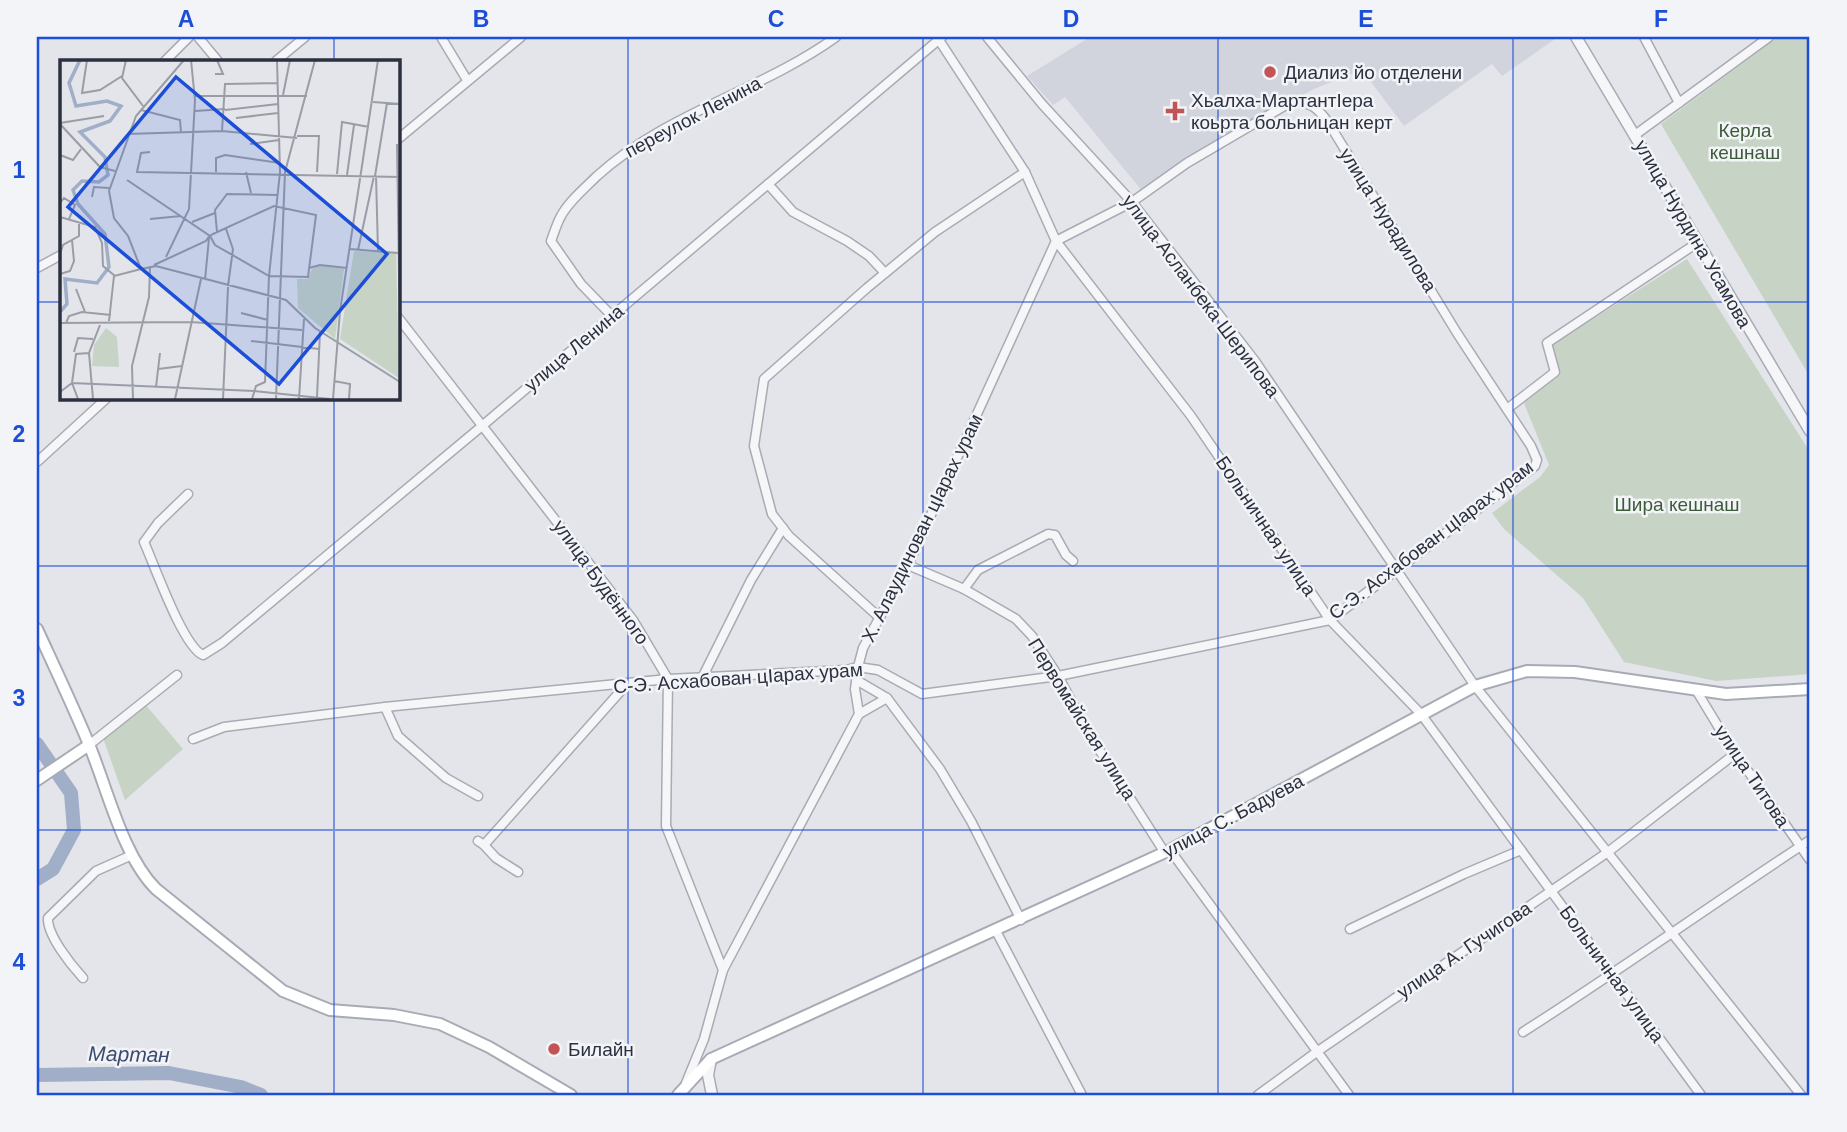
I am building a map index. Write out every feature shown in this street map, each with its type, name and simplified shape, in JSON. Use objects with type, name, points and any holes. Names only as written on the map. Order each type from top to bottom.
[{"type":"main road","points":[[37,629],[89,745],[132,855],[143,876],[156,889],[284,991],[330,1010],[394,1015],[440,1024],[489,1047],[571,1095]]},
{"type":"main road","name":"улица С. Бадуева","points":[[678,1095],[711,1059],[1168,851],[1475,686],[1527,671],[1575,671],[1726,694],[1810,689]]},
{"type":"main road","points":[[39,779],[89,745]]},
{"type":"main road","points":[[685,1085],[694,1095]]},
{"type":"street","points":[[166,60],[189,37]]},
{"type":"street","points":[[198,37],[217,60]]},
{"type":"street","points":[[277,60],[305,37]]},
{"type":"street","points":[[441,37],[467,80]]},
{"type":"street","points":[[399,138],[521,37]]},
{"type":"street","name":"переулок Ленина","points":[[612,316],[581,284],[551,241],[561,215],[586,187],[620,156],[665,127],[808,57],[836,37]]},
{"type":"street","name":"улица Асланбека Шерипова","points":[[986,37],[1041,104],[1132,202],[1255,362],[1475,686],[1801,1095]]},
{"type":"street","name":"улица Нурдина Усамова","points":[[1576,37],[1810,431]]},
{"type":"street","points":[[1644,37],[1678,103]]},
{"type":"street","points":[[1635,135],[1769,37]]},
{"type":"street","name":"улица Ленина","points":[[188,494],[158,523],[144,542],[184,634],[202,655],[222,643],[482,426],[939,38]]},
{"type":"street","name":"Больничная улица","points":[[939,38],[1025,172],[1056,241],[1191,416],[1330,620],[1421,714],[1701,1095]]},
{"type":"street","name":"улица Нурадилова","points":[[1132,202],[1187,163],[1291,102],[1303,101],[1311,104],[1328,122],[1507,409]]},
{"type":"street","points":[[880,618],[789,537],[772,514],[754,446],[764,379],[936,232],[1025,172]]},
{"type":"street","points":[[768,184],[793,212],[847,241],[869,256],[885,273]]},
{"type":"street","points":[[1056,241],[1132,202]]},
{"type":"street","name":"Х. Алаудинован цIарах урам","points":[[685,1085],[704,1039],[723,970],[859,714],[856,689],[863,648],[908,565],[1056,241]]},
{"type":"street","points":[[1507,409],[1555,372],[1547,343],[1697,243]]},
{"type":"street","points":[[37,268],[60,256]]},
{"type":"street","name":"улица Будённого","points":[[399,319],[633,621],[668,679]]},
{"type":"street","points":[[37,462],[106,399]]},
{"type":"street","name":"С-Э. Асхабован цIарах урам","points":[[193,739],[224,727],[386,707],[668,679],[846,670],[858,667],[878,670],[922,694],[1058,676],[1330,620],[1535,466],[1537,460],[1531,446],[1507,409]]},
{"type":"street","points":[[702,678],[751,580],[783,528]]},
{"type":"street","points":[[964,589],[978,570],[1048,534],[1055,535],[1066,555],[1073,561]]},
{"type":"street","name":"Первомайская улица","points":[[908,565],[964,589],[1016,619],[1032,636],[1058,676],[1091,737],[1168,851],[1349,1095]]},
{"type":"street","points":[[89,745],[177,675]]},
{"type":"street","points":[[668,679],[666,826],[723,970]]},
{"type":"street","points":[[858,681],[887,698],[940,769],[971,821],[1021,920]]},
{"type":"street","points":[[519,872],[496,858],[481,843],[626,685]]},
{"type":"street","name":"улица Титова","points":[[1696,690],[1810,860]]},
{"type":"street","points":[[859,714],[887,698]]},
{"type":"street","points":[[386,707],[398,736],[446,778],[478,796]]},
{"type":"street","name":"улица А. Гучигова","points":[[1258,1095],[1608,852],[1736,753]]},
{"type":"street","points":[[1523,1032],[1612,975],[1671,932],[1810,840]]},
{"type":"street","points":[[1350,929],[1464,874],[1521,850]]},
{"type":"street","points":[[83,978],[70,964],[48,926],[48,918],[96,871],[132,855]]},
{"type":"street","points":[[996,931],[1082,1095]]},
{"type":"street","points":[[711,1059],[709,1075],[712,1095]]},
{"type":"shaded area","name":"Хьалха-МартантIера коьрта больницан керт","points":[[1090,37],[1555,39],[1502,76],[1492,64],[1404,126],[1362,70],[1314,89],[1264,116],[1143,192],[1065,97],[1053,105],[1027,76]]},
{"type":"green space","name":"Керла кешнаш","points":[[1778,37],[1810,37],[1810,377],[1661,124]]},
{"type":"green space","name":"Шира кешнаш","points":[[1687,259],[1810,452],[1810,674],[1716,681],[1624,662],[1583,598],[1504,529],[1492,513],[1540,477],[1549,465],[1524,403],[1561,373],[1552,345]]},
{"type":"green space","points":[[144,703],[183,749],[125,800],[102,735]]},
{"type":"waterway","name":"Мартан","points":[[37,744],[71,793],[74,830],[53,869],[37,879]]},
{"type":"waterway","name":"Мартан","points":[[37,1075],[169,1073],[241,1087],[261,1095]]},
{"type":"place","name":"Диализ йо отделени","points":[[1270,72]]},
{"type":"place","name":"Хьалха-МартантIера коьрта больницан керт","points":[[1175,111]]},
{"type":"place","name":"Билайн","points":[[554,1049]]}]
